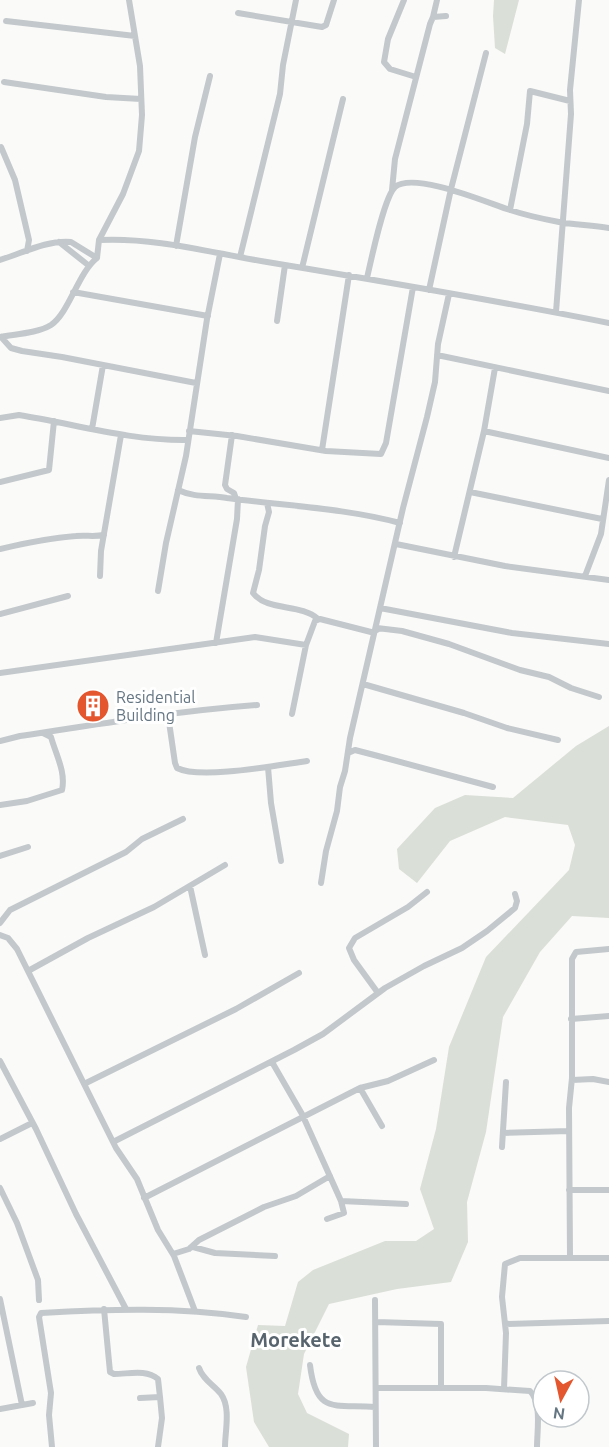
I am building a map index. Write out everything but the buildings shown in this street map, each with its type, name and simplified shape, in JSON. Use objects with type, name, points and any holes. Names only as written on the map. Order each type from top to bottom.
[{"type":"street","points":[[1,337],[41,329],[52,324],[74,292],[88,265],[97,258],[99,240],[123,194],[139,151],[142,115],[140,66],[129,0]]},
{"type":"street","points":[[240,257],[280,94],[283,64],[296,0]]},
{"type":"street","points":[[238,13],[320,27],[326,26],[334,0]]},
{"type":"street","points":[[404,0],[388,39],[384,62],[390,69],[416,77]]},
{"type":"street","points":[[366,278],[392,191],[395,159],[437,0]]},
{"type":"street","points":[[556,312],[579,0]]},
{"type":"street","points":[[433,17],[446,16]]},
{"type":"street","points":[[6,21],[135,36]]},
{"type":"street","points":[[429,290],[451,189],[486,53]]},
{"type":"street","points":[[176,246],[195,137],[210,76]]},
{"type":"street","points":[[4,82],[106,97],[141,99]]},
{"type":"street","points":[[510,210],[528,124],[530,91],[570,101]]},
{"type":"street","points":[[302,268],[343,99]]},
{"type":"street","points":[[1,147],[15,180],[29,240],[27,251]]},
{"type":"street","points":[[392,191],[400,184],[408,183],[451,189],[510,210],[562,223],[609,228]]},
{"type":"street","points":[[99,240],[125,238],[176,246],[609,323]]},
{"type":"street","points":[[29,240],[39,247]]},
{"type":"street","points":[[0,260],[59,242],[71,242],[97,258]]},
{"type":"street","points":[[59,242],[88,265]]},
{"type":"street","points":[[158,591],[188,440],[220,254]]},
{"type":"street","points":[[277,321],[285,265]]},
{"type":"street","points":[[322,450],[349,276]]},
{"type":"street","points":[[189,431],[232,435],[322,450],[381,454],[386,443],[413,287]]},
{"type":"street","points":[[74,292],[208,316]]},
{"type":"street","points":[[321,883],[349,744],[435,382],[437,355],[449,294]]},
{"type":"street","points":[[1,337],[11,348],[22,351],[196,383]]},
{"type":"street","points":[[437,355],[609,391]]},
{"type":"street","points":[[92,429],[103,365]]},
{"type":"street","points":[[454,556],[484,431],[495,368]]},
{"type":"street","points":[[0,418],[19,415],[121,435],[163,441],[188,440]]},
{"type":"street","points":[[0,482],[49,470],[54,421]]},
{"type":"street","points":[[484,431],[609,458]]},
{"type":"street","points":[[100,576],[102,544],[121,435]]},
{"type":"street","points":[[216,643],[237,519],[237,499],[225,485],[232,435]]},
{"type":"street","points":[[585,576],[597,547],[609,480]]},
{"type":"street","points":[[178,490],[196,496],[333,510],[400,523]]},
{"type":"street","points":[[470,492],[602,519]]},
{"type":"street","points":[[267,504],[269,512],[253,593],[264,601],[308,612],[318,619],[375,631],[402,631],[459,647],[520,670],[549,676],[571,688],[599,697]]},
{"type":"street","points":[[0,549],[38,540],[104,535]]},
{"type":"street","points":[[95,537],[102,544]]},
{"type":"street","points":[[396,544],[505,566],[609,580]]},
{"type":"street","points":[[0,614],[68,596]]},
{"type":"street","points":[[380,608],[512,633],[609,644]]},
{"type":"street","points":[[292,714],[306,645],[312,624],[318,619]]},
{"type":"street","points":[[0,673],[86,663],[261,637],[306,645]]},
{"type":"street","points":[[363,684],[507,728],[558,740]]},
{"type":"street","points":[[0,741],[197,709],[257,705]]},
{"type":"street","points":[[168,715],[175,763],[180,770],[201,774],[307,761]]},
{"type":"street","points":[[0,805],[27,801],[62,790],[63,775],[52,734]]},
{"type":"street","points":[[349,744],[355,750],[494,787]]},
{"type":"street","points":[[348,753],[355,750]]},
{"type":"street","points":[[268,767],[271,803],[281,861]]},
{"type":"street","points":[[0,923],[10,910],[126,852],[142,839],[183,819]]},
{"type":"street","points":[[0,856],[28,847]]},
{"type":"street","points":[[28,971],[88,938],[142,914],[225,865]]},
{"type":"street","points":[[190,886],[205,955]]},
{"type":"street","points":[[378,993],[354,960],[349,948],[355,938],[408,907],[427,892]]},
{"type":"street","points":[[113,1142],[323,1034],[378,993],[488,932],[515,908],[517,901],[514,894]]},
{"type":"street","points":[[0,935],[12,942],[113,1142],[137,1179],[158,1230],[173,1254],[195,1311]]},
{"type":"street","points":[[570,1257],[569,1108],[572,1080],[573,955],[580,951],[609,949]]},
{"type":"street","points":[[84,1084],[236,1009],[299,973]]},
{"type":"street","points":[[571,1019],[609,1016]]},
{"type":"street","points":[[144,1198],[360,1088],[398,1078],[434,1060]]},
{"type":"street","points":[[0,1061],[126,1309]]},
{"type":"street","points":[[272,1062],[303,1116],[341,1200],[344,1213],[327,1219]]},
{"type":"street","points":[[572,1080],[593,1079],[609,1082]]},
{"type":"street","points":[[502,1148],[506,1082]]},
{"type":"street","points":[[360,1088],[382,1126]]},
{"type":"street","points":[[0,1139],[32,1123]]},
{"type":"street","points":[[503,1132],[569,1131]]},
{"type":"street","points":[[173,1254],[193,1246],[199,1240],[240,1218],[296,1196],[330,1176]]},
{"type":"street","points":[[0,1188],[17,1223],[38,1280],[39,1300]]},
{"type":"street","points":[[569,1190],[609,1190]]},
{"type":"street","points":[[341,1200],[406,1204]]},
{"type":"street","points":[[193,1246],[215,1253],[275,1256]]},
{"type":"street","points":[[504,1389],[505,1324],[502,1297],[505,1264],[520,1258],[609,1258]]},
{"type":"street","points":[[0,1299],[22,1405]]},
{"type":"street","points":[[375,1300],[376,1447]]},
{"type":"street","points":[[104,1309],[110,1372],[114,1374],[152,1374],[158,1379],[162,1418],[158,1447]]},
{"type":"street","points":[[52,1447],[51,1393],[39,1315],[126,1309],[195,1311],[246,1317]]},
{"type":"street","points":[[376,1322],[441,1324],[441,1388]]},
{"type":"street","points":[[505,1324],[609,1322]]},
{"type":"street","points":[[310,1365],[314,1388],[323,1402],[336,1406],[375,1407]]},
{"type":"street","points":[[199,1368],[202,1375],[222,1396],[227,1423],[225,1447]]},
{"type":"street","points":[[376,1388],[530,1391],[536,1403],[537,1447]]},
{"type":"street","points":[[140,1398],[160,1397]]},
{"type":"street","points":[[0,1409],[33,1403]]},
{"type":"shaded area","points":[[494,0],[519,0],[505,54],[495,48]]},
{"type":"shaded area","points":[[609,726],[609,918],[572,916],[540,952],[503,1017],[486,1132],[467,1202],[468,1242],[451,1282],[397,1289],[329,1304],[304,1354],[298,1394],[307,1413],[349,1434],[348,1447],[269,1447],[254,1422],[246,1367],[258,1325],[285,1326],[298,1282],[313,1270],[385,1241],[416,1241],[434,1229],[420,1189],[436,1129],[449,1047],[486,957],[569,870],[575,845],[568,825],[505,817],[450,841],[417,883],[399,869],[397,849],[435,808],[465,795],[513,798],[576,746]]},
{"type":"place","name":"Residential Building","points":[[93,706]]},
{"type":"district","name":"Morekete","points":[[296,1340]]}]
